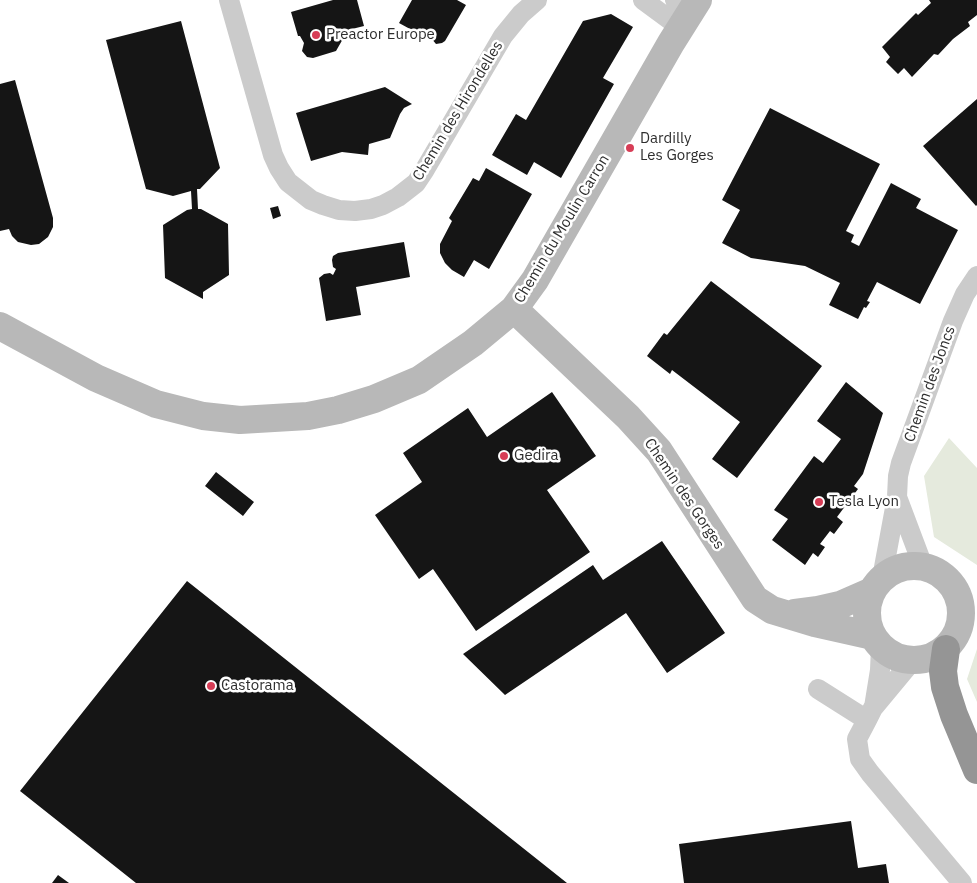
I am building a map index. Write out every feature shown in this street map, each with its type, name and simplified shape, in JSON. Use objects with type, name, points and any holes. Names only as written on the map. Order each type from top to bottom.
[{"type":"highway","points":[[946,649],[943,671],[945,687],[954,715],[977,770]]},
{"type":"main road","name":"Chemin du Moulin Carron","points":[[0,326],[96,378],[156,404],[203,416],[240,420],[308,416],[338,410],[374,399],[419,380],[473,344],[514,309],[535,280],[686,10]]},
{"type":"main road","name":"Chemin des Gorges","points":[[514,309],[628,417],[659,451],[756,599],[772,610],[877,642]]},
{"type":"main road","points":[[908,566],[922,566],[937,571],[949,581],[958,593],[962,608],[961,623],[955,637],[946,649],[930,658],[912,661],[890,654],[877,642],[868,621],[867,606],[877,585],[894,570],[908,566]]},
{"type":"main road","name":"Chemin des Gorges","points":[[787,614],[840,605],[877,585]]},
{"type":"street","name":"Chemin des Hirondelles","points":[[229,0],[273,155],[279,168],[288,182],[303,195],[323,205],[339,210],[355,211],[383,205],[398,197],[416,183],[503,36],[521,14],[537,0]]},
{"type":"street","name":"Chemin des Hirondelles","points":[[503,36],[510,10],[517,0]]},
{"type":"street","points":[[643,0],[686,10]]},
{"type":"street","name":"Chemin des Joncs","points":[[877,585],[897,498],[898,476],[901,463],[953,321],[965,294],[977,276]]},
{"type":"street","name":"Chemin des Joncs","points":[[897,498],[922,566]]},
{"type":"street","points":[[870,714],[880,670],[877,642]]},
{"type":"street","points":[[912,661],[870,714],[857,739],[860,758],[870,773],[962,883]]},
{"type":"street","points":[[818,689],[870,714]]},
{"type":"shaded area","points":[[949,438],[977,468],[977,565],[934,537],[924,476]]},
{"type":"shaded area","points":[[977,649],[977,702],[967,679]]},
{"type":"building","points":[[333,0],[357,0],[364,26],[348,30],[336,51],[313,58],[307,57],[302,51],[304,43],[300,36],[298,36],[291,12]]},
{"type":"building","points":[[412,0],[457,0],[466,5],[445,41],[436,44],[431,38],[422,33],[421,35],[399,23]]},
{"type":"building","points":[[929,0],[977,0],[977,15],[968,22],[970,26],[953,39],[938,55],[934,54],[912,77],[904,68],[898,74],[886,62],[890,57],[882,47],[916,13],[918,15],[931,3]]},
{"type":"building","points":[[611,14],[633,27],[603,78],[614,84],[561,178],[534,162],[527,175],[492,155],[516,114],[526,120],[583,21]]},
{"type":"building","points":[[181,21],[220,168],[200,189],[197,189],[198,209],[228,224],[229,275],[203,292],[203,299],[165,278],[163,225],[187,210],[192,209],[191,191],[173,196],[146,189],[106,40]]},
{"type":"building","points":[[15,80],[53,218],[53,227],[48,237],[39,244],[31,245],[18,242],[12,236],[9,229],[0,231],[0,84]]},
{"type":"building","points":[[385,87],[412,104],[404,108],[400,114],[390,138],[369,144],[368,155],[342,152],[311,161],[296,113]]},
{"type":"building","points":[[977,99],[977,205],[976,206],[923,146]]},
{"type":"building","points":[[770,108],[880,164],[846,231],[854,235],[851,242],[859,246],[891,183],[921,199],[916,208],[958,230],[920,304],[877,282],[867,301],[870,302],[866,308],[864,307],[858,319],[829,305],[840,283],[805,266],[751,258],[722,243],[740,210],[722,200]]},
{"type":"building","points":[[486,168],[532,194],[489,269],[474,260],[464,277],[445,263],[440,253],[440,244],[452,221],[449,218],[473,178],[479,181]]},
{"type":"building","points":[[278,206],[281,216],[273,219],[270,208]]},
{"type":"building","points":[[404,242],[410,277],[356,287],[361,315],[326,321],[319,278],[324,274],[330,273],[333,275],[336,269],[333,267],[333,256],[338,253]]},
{"type":"building","points":[[711,281],[822,366],[737,478],[712,459],[740,422],[672,370],[670,374],[647,356],[664,333],[667,335]]},
{"type":"building","points":[[846,382],[883,413],[863,474],[854,486],[858,489],[837,517],[843,522],[834,534],[830,531],[820,544],[825,547],[818,557],[813,553],[805,565],[772,540],[788,519],[774,510],[814,456],[823,463],[841,439],[817,421]]},
{"type":"building","points":[[552,392],[596,456],[547,490],[590,552],[476,631],[433,569],[419,579],[375,515],[422,482],[403,453],[468,408],[487,437]]},
{"type":"building","points":[[216,472],[254,502],[243,516],[205,486]]},
{"type":"building","points":[[662,541],[725,633],[667,673],[626,613],[505,695],[463,654],[593,565],[603,580]]},
{"type":"building","name":"Castorama","points":[[187,581],[567,883],[136,883],[20,791]]},
{"type":"building","points":[[851,821],[858,868],[886,864],[889,883],[684,883],[679,844]]},
{"type":"building","points":[[58,875],[69,883],[52,883]]},
{"type":"place","name":"Preactor Europe","points":[[316,35]]},
{"type":"place","name":"Dardilly Les Gorges","points":[[630,148]]},
{"type":"place","name":"Gedira","points":[[504,456]]},
{"type":"place","name":"Tesla Lyon","points":[[819,502]]},
{"type":"place","name":"Castorama","points":[[211,686]]}]
